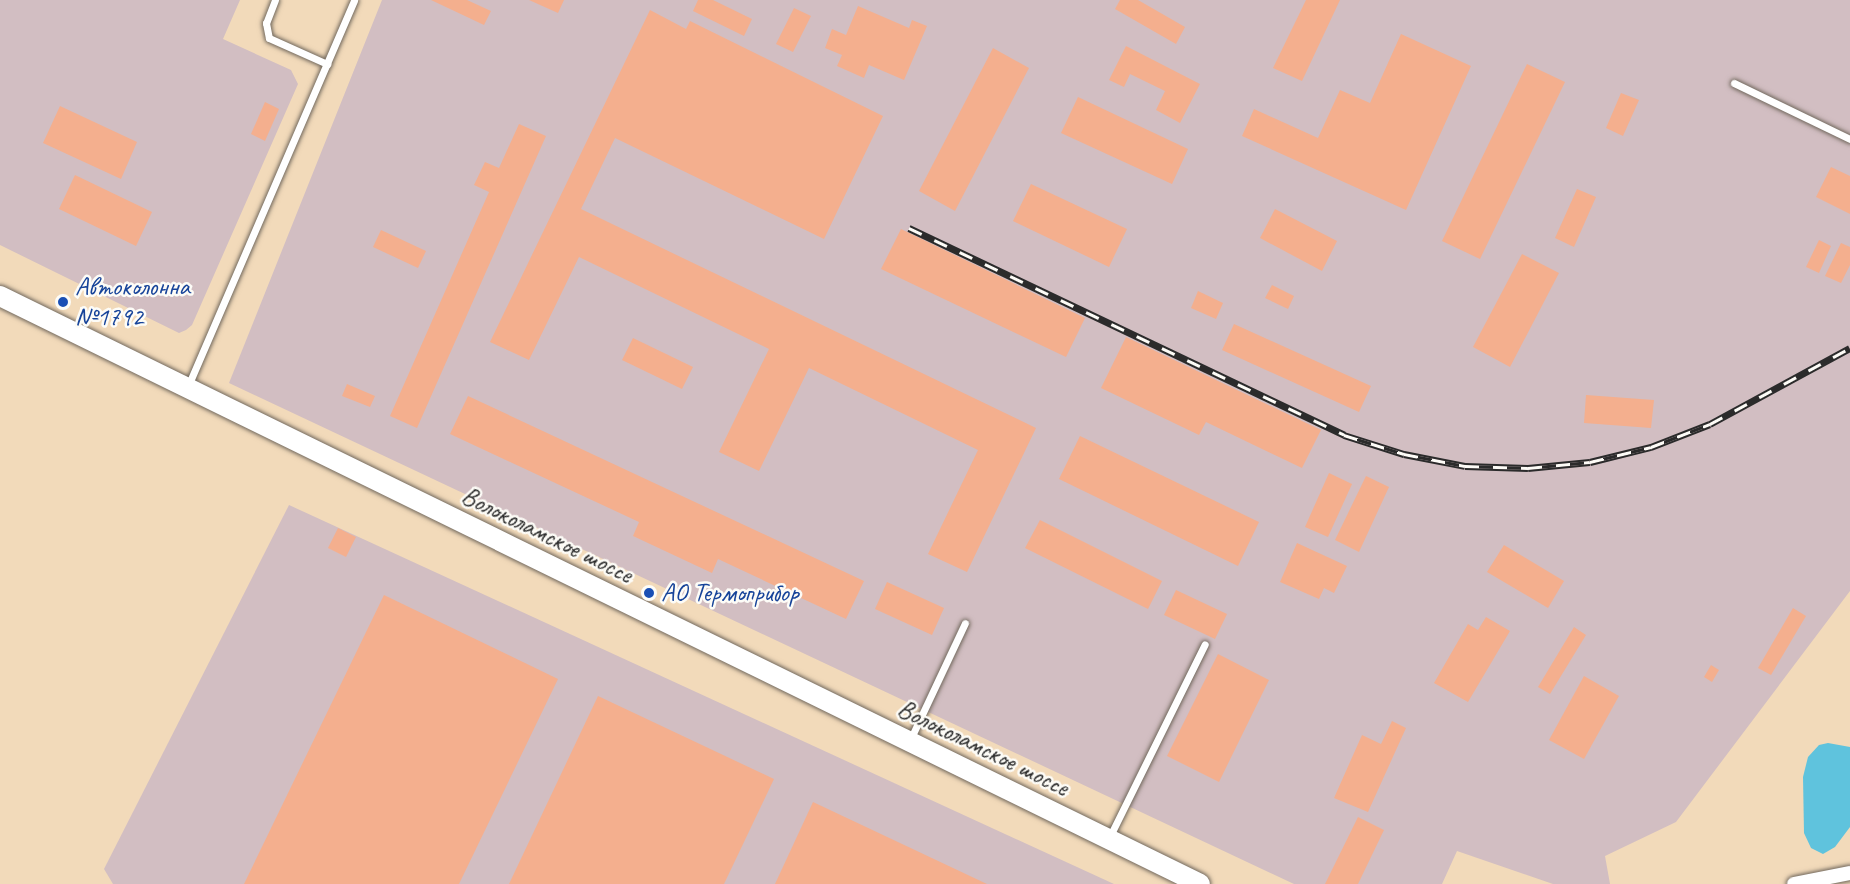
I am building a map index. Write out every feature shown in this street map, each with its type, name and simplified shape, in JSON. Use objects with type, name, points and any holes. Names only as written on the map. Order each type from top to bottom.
[{"type":"street","name":"Волоколамское шоссе","points":[[0,296],[1200,884]]},
{"type":"street","points":[[1794,884],[1850,873]]},
{"type":"lane","points":[[275,0],[266,23],[269,38],[327,64]]},
{"type":"lane","points":[[187,388],[354,0]]},
{"type":"lane","points":[[1734,83],[1850,139]]},
{"type":"lane","points":[[909,742],[965,623]]},
{"type":"lane","points":[[1109,840],[1205,644]]},
{"type":"shaded area","name":"Автоколонна №1792","points":[[0,0],[240,0],[223,39],[291,70],[298,84],[192,325],[186,330],[179,333],[0,245]]},
{"type":"shaded area","points":[[382,0],[1850,0],[1850,591],[1676,822],[1605,856],[1610,884],[1553,884],[1457,851],[1442,884],[1294,884],[229,383]]},
{"type":"shaded area","points":[[289,505],[1114,884],[113,884],[104,869]]},
{"type":"water","points":[[1828,743],[1850,747],[1850,827],[1835,847],[1823,854],[1811,848],[1804,833],[1803,777],[1808,757],[1819,745]]},
{"type":"building","points":[[431,0],[467,0],[491,11],[484,25]]},
{"type":"building","points":[[529,0],[564,0],[558,13]]},
{"type":"building","points":[[698,0],[713,0],[752,19],[744,36],[693,11]]},
{"type":"building","points":[[1120,0],[1138,0],[1185,27],[1176,44],[1115,9]]},
{"type":"building","points":[[1306,0],[1340,0],[1302,81],[1273,68]]},
{"type":"building","points":[[858,6],[909,28],[912,20],[927,26],[904,80],[869,65],[864,78],[837,66],[842,55],[825,48],[832,29],[846,35]]},
{"type":"building","points":[[794,8],[811,16],[793,52],[776,44]]},
{"type":"building","points":[[650,10],[686,29],[690,21],[883,116],[824,239],[615,138],[581,209],[1036,428],[967,572],[928,554],[978,450],[809,368],[759,471],[719,452],[769,349],[579,257],[529,360],[490,342]]},
{"type":"building","points":[[1401,34],[1471,66],[1406,210],[1242,136],[1254,109],[1318,138],[1340,90],[1370,103]]},
{"type":"building","points":[[1126,46],[1200,84],[1180,123],[1156,110],[1165,91],[1130,74],[1124,87],[1109,80]]},
{"type":"building","points":[[993,48],[1029,68],[955,211],[919,191]]},
{"type":"building","points":[[1527,64],[1565,82],[1480,259],[1442,241]]},
{"type":"building","points":[[1621,93],[1639,100],[1623,136],[1606,128]]},
{"type":"building","points":[[1078,97],[1188,149],[1172,184],[1061,133]]},
{"type":"building","points":[[265,102],[279,109],[265,141],[251,134]]},
{"type":"building","points":[[60,106],[137,142],[121,179],[43,143]]},
{"type":"building","points":[[519,124],[546,136],[417,428],[390,416],[489,192],[474,185],[485,162],[499,168]]},
{"type":"building","points":[[1831,167],[1850,176],[1850,214],[1816,197]]},
{"type":"building","points":[[75,175],[152,212],[136,246],[59,209]]},
{"type":"building","points":[[1031,184],[1127,229],[1109,267],[1013,221]]},
{"type":"building","points":[[1577,189],[1596,197],[1574,247],[1555,238]]},
{"type":"building","points":[[1275,209],[1337,241],[1322,271],[1260,238]]},
{"type":"building","points":[[901,229],[1085,318],[1066,357],[881,269]]},
{"type":"building","points":[[381,230],[426,251],[418,268],[373,247]]},
{"type":"building","points":[[1819,240],[1831,246],[1819,273],[1806,267]]},
{"type":"building","points":[[1841,243],[1850,247],[1850,265],[1841,283],[1825,276]]},
{"type":"building","points":[[1522,254],[1559,273],[1510,367],[1473,347]]},
{"type":"building","points":[[1272,285],[1294,296],[1288,309],[1265,298]]},
{"type":"building","points":[[1198,291],[1223,303],[1216,319],[1191,308]]},
{"type":"building","points":[[1234,324],[1371,386],[1359,412],[1222,350]]},
{"type":"building","points":[[1126,337],[1321,430],[1302,468],[1206,422],[1199,435],[1101,388]]},
{"type":"building","points":[[633,338],[693,367],[682,389],[622,360]]},
{"type":"building","points":[[347,384],[375,396],[370,407],[342,396]]},
{"type":"building","points":[[1586,395],[1654,400],[1651,428],[1584,423]]},
{"type":"building","points":[[468,396],[864,581],[846,619],[718,559],[712,573],[633,536],[639,522],[450,434]]},
{"type":"building","points":[[1080,436],[1259,522],[1238,566],[1059,479]]},
{"type":"building","points":[[1329,473],[1352,484],[1328,537],[1305,527]]},
{"type":"building","points":[[1366,476],[1389,487],[1359,552],[1335,540]]},
{"type":"building","points":[[1040,520],[1162,581],[1148,609],[1025,548]]},
{"type":"building","points":[[338,528],[356,537],[346,557],[328,548]]},
{"type":"building","points":[[1297,543],[1347,566],[1334,593],[1324,588],[1319,599],[1280,582]]},
{"type":"building","points":[[1504,545],[1564,581],[1548,608],[1487,572]]},
{"type":"building","points":[[887,582],[944,608],[932,635],[875,609]]},
{"type":"building","points":[[1176,590],[1227,614],[1215,639],[1164,615]]},
{"type":"building","points":[[384,595],[558,679],[459,884],[244,884]]},
{"type":"building","points":[[1793,608],[1806,616],[1771,675],[1758,668]]},
{"type":"building","points":[[1486,617],[1510,631],[1468,702],[1434,683],[1468,624],[1478,630]]},
{"type":"building","points":[[1574,627],[1586,635],[1550,694],[1538,687]]},
{"type":"building","points":[[1218,654],[1269,680],[1219,782],[1167,756]]},
{"type":"building","points":[[1711,665],[1719,670],[1712,682],[1704,677]]},
{"type":"building","points":[[1584,676],[1619,696],[1584,759],[1549,740]]},
{"type":"building","points":[[598,696],[774,779],[724,884],[509,884]]},
{"type":"building","points":[[1392,721],[1406,728],[1368,812],[1334,798],[1362,735],[1381,744]]},
{"type":"building","points":[[813,802],[987,884],[775,884]]},
{"type":"building","points":[[1358,817],[1384,830],[1358,884],[1325,884]]},
{"type":"railway","points":[[909,228],[1344,435],[1404,454],[1465,466],[1528,468],[1590,462],[1651,447],[1710,424],[1850,348]]},
{"type":"place","name":"Автоколонна №1792","points":[[63,302]]},
{"type":"place","name":"АО Термоприбор","points":[[649,593]]}]
